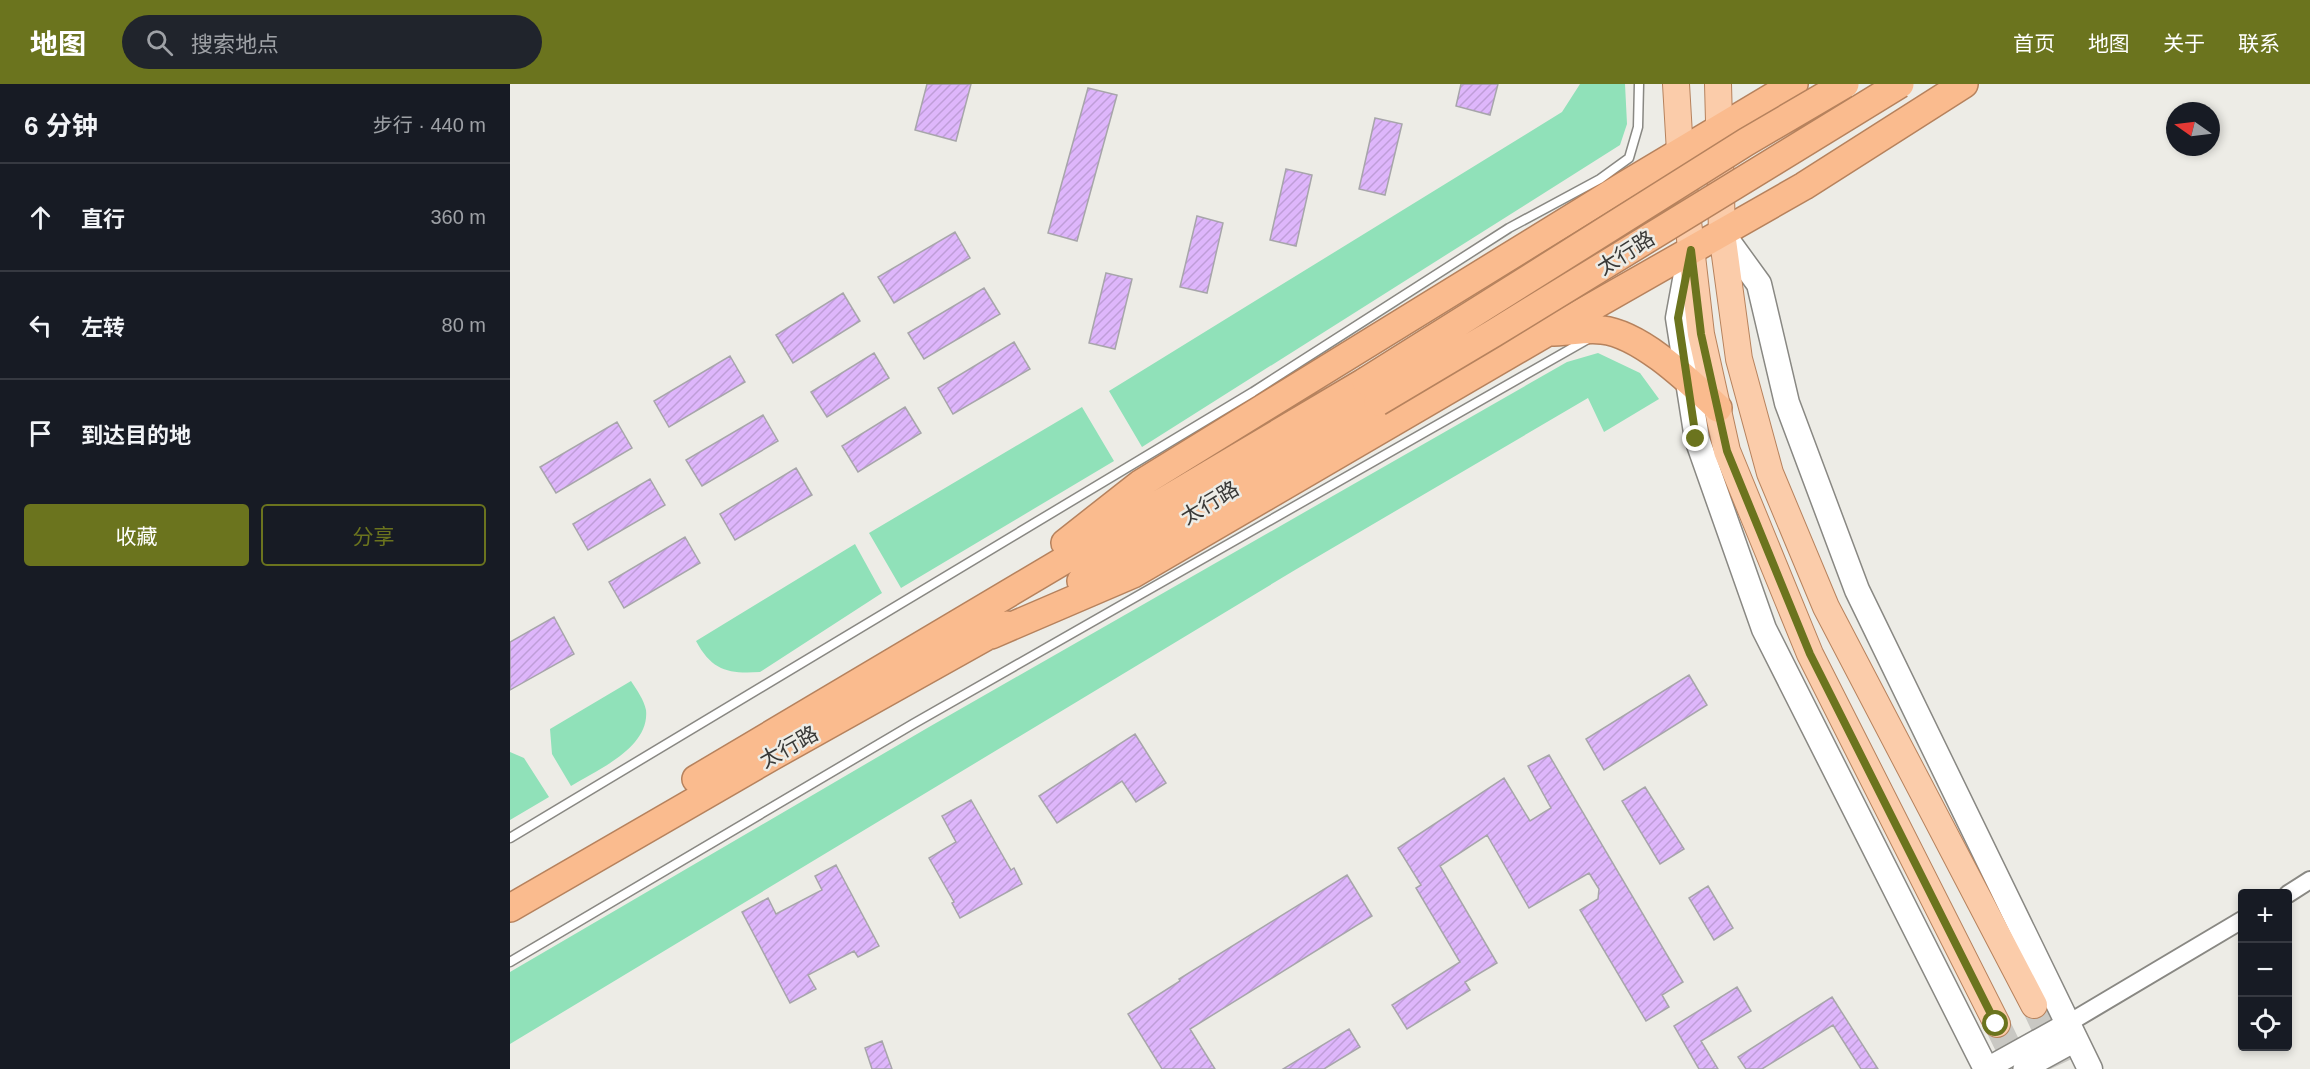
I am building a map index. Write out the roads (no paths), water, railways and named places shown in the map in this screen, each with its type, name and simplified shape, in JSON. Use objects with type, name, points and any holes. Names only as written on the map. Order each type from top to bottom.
[{"type":"highway","points":[[980,610],[1140,484],[1794,84]]},
{"type":"highway","name":"太行路","points":[[510,908],[771,757],[991,635],[1372,391],[1746,142],[1845,84]]},
{"type":"highway","name":"太行路","points":[[510,889],[980,610],[1372,391],[1494,333],[1900,84]]},
{"type":"highway","points":[[991,635],[1133,574],[1546,333],[1804,186],[1964,84]]},
{"type":"highway","points":[[1546,333],[1603,330],[1634,342],[1668,363],[1718,408]]},
{"type":"main road","points":[[1676,84],[1680,152],[1701,334],[1727,451],[1810,654],[1996,1024]]},
{"type":"main road","points":[[1718,84],[1722,233],[1739,359],[1770,473],[1826,606],[2034,1005]]},
{"type":"main road","points":[[1722,233],[1759,284],[1787,403],[1857,590],[2090,1069]]},
{"type":"main road","points":[[1691,250],[1678,318],[1696,439],[1764,629],[1986,1069]]},
{"type":"street","points":[[2292,891],[2310,880]]},
{"type":"street","points":[[2024,1069],[2071,1032],[2238,923]]},
{"type":"street","points":[[1986,1069],[2071,1032]]},
{"type":"lane","points":[[510,838],[1243,398],[1509,228],[1600,179],[1629,158],[1638,127],[1639,84]]},
{"type":"lane","points":[[510,962],[923,718],[1603,330]]},
{"type":"tunnel","points":[[2034,1005],[2064,1069]]},
{"type":"tunnel","points":[[1997,1024],[2019,1069]]}]
